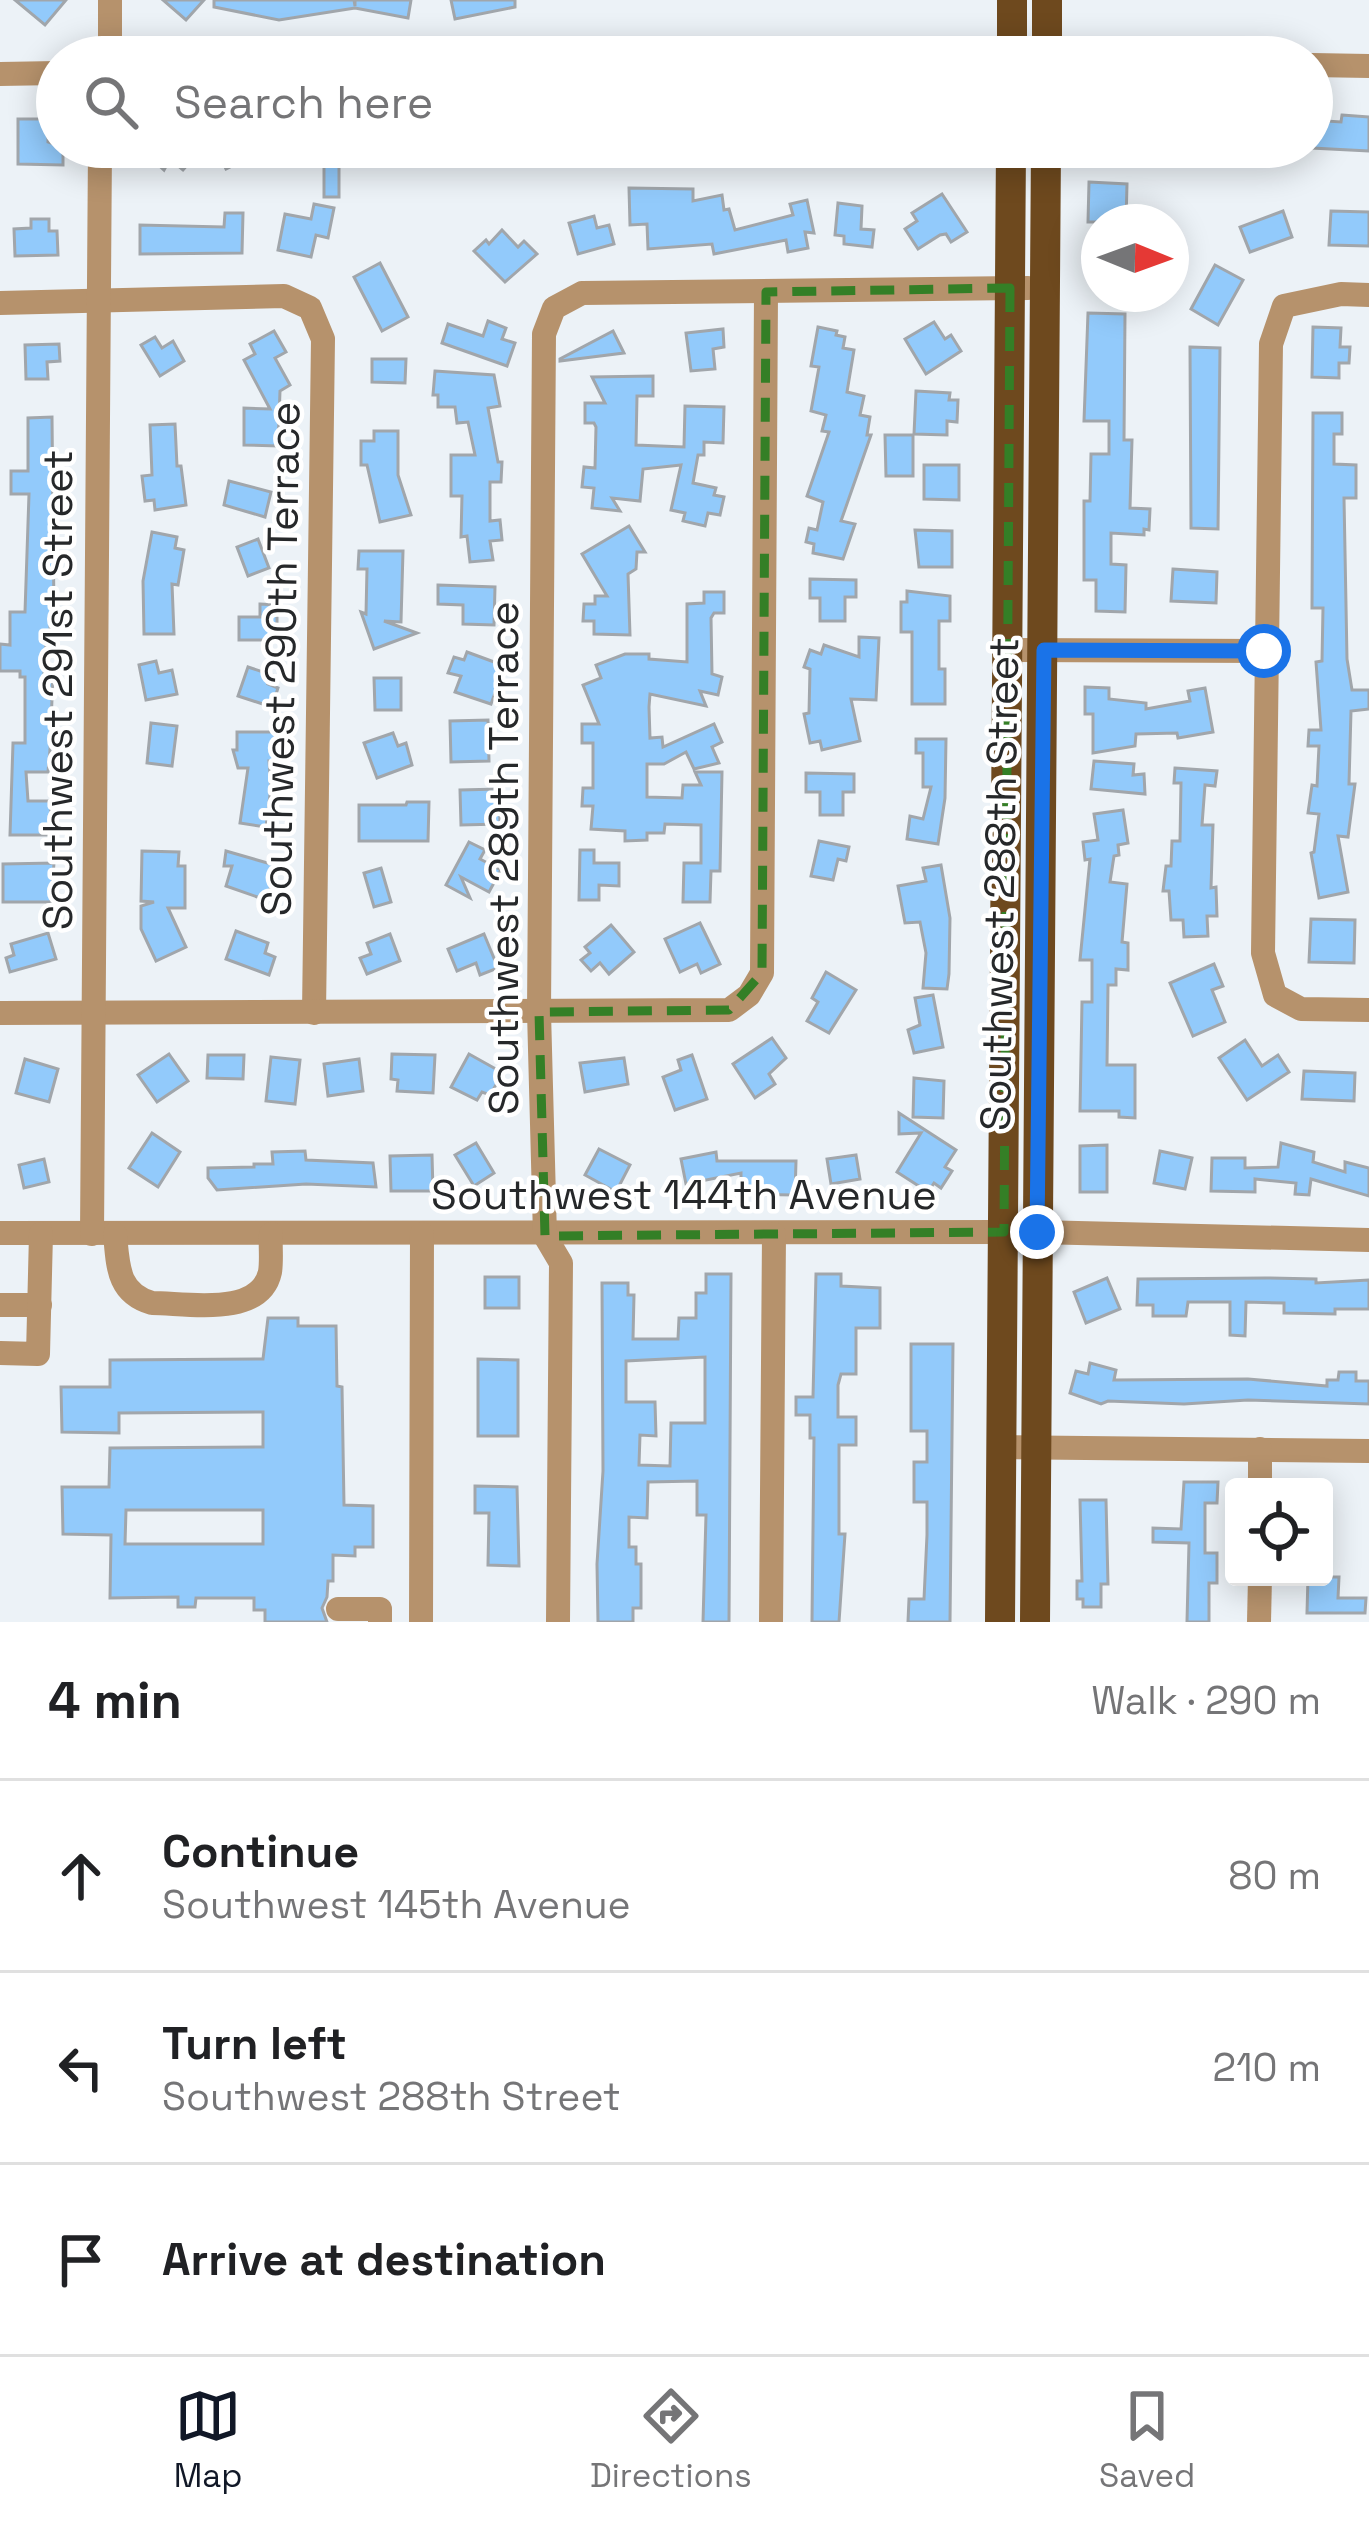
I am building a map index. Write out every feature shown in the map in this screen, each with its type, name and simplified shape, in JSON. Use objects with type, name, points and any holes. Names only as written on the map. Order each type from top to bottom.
[{"type":"main road","points":[[1012,0],[1012,36]]},
{"type":"main road","points":[[1047,0],[1047,36]]},
{"type":"main road","name":"Southwest 288th Street","points":[[1000,1622],[1011,168]]},
{"type":"main road","name":"Southwest 288th Street","points":[[1035,1622],[1046,168]]},
{"type":"street","points":[[110,0],[110,36]]},
{"type":"street","points":[[1333,65],[1369,66]]},
{"type":"street","points":[[0,74],[36,74]]},
{"type":"street","name":"Southwest 291st Street","points":[[100,168],[95,1013],[104,1234],[126,1289],[152,1303],[242,1302],[256,1296],[270,1272],[271,1234]]},
{"type":"street","points":[[0,1013],[729,1010],[749,995],[762,973],[766,292],[1046,288]]},
{"type":"street","name":"Southwest 289th Terrace","points":[[558,1622],[561,1264],[545,1236],[539,1012],[544,334],[554,308],[582,293],[766,292]]},
{"type":"street","points":[[1369,295],[1341,294],[1284,306],[1271,344],[1263,953],[1275,995],[1300,1009],[1369,1010]]},
{"type":"street","name":"Southwest 290th Terrace","points":[[98,298],[284,296],[310,308],[323,338],[314,1013]]},
{"type":"street","points":[[0,303],[98,298]]},
{"type":"street","points":[[1008,650],[1264,651]]},
{"type":"street","name":"Southwest 144th Avenue","points":[[0,1234],[1037,1232],[1369,1240]]},
{"type":"street","points":[[0,1353],[38,1354],[41,1234]]},
{"type":"street","points":[[422,1234],[422,1622]]},
{"type":"street","points":[[771,1622],[774,1234]]},
{"type":"street","points":[[0,1305],[40,1305]]},
{"type":"street","points":[[1003,1448],[1369,1451]]},
{"type":"street","points":[[1260,1449],[1260,1478]]},
{"type":"street","points":[[1259,1622],[1260,1586]]},
{"type":"street","points":[[338,1609],[380,1609],[380,1622]]},
{"type":"highlighted area","points":[[1010,288],[1004,1232],[545,1236],[539,1012],[729,1010],[762,973],[766,292]]},
{"type":"building","points":[[15,0],[66,0],[45,25]]},
{"type":"building","points":[[163,0],[204,0],[186,20]]},
{"type":"building","points":[[214,0],[354,0],[355,6],[355,0],[411,0],[408,18],[355,8],[279,20],[214,7]]},
{"type":"building","points":[[451,0],[515,0],[515,7],[455,19]]},
{"type":"building","points":[[1342,115],[1369,117],[1369,151],[1333,149],[1333,121],[1341,122]]},
{"type":"building","points":[[18,119],[36,119],[36,164],[18,164]]},
{"type":"building","points":[[324,168],[339,168],[339,197],[324,197]]},
{"type":"building","points":[[1089,182],[1127,184],[1126,204],[1088,204]]},
{"type":"building","points":[[629,188],[693,189],[693,201],[722,195],[735,230],[793,215],[790,204],[807,200],[814,233],[805,232],[808,248],[788,252],[786,240],[714,254],[712,244],[648,249],[647,224],[630,225]]},
{"type":"building","points":[[942,194],[967,232],[951,242],[946,234],[940,235],[918,249],[905,229],[917,221],[912,213]]},
{"type":"building","points":[[838,203],[862,206],[861,229],[874,230],[872,247],[844,244],[844,236],[835,235]]},
{"type":"building","points":[[314,204],[334,208],[328,238],[316,235],[311,257],[278,250],[285,214],[311,219]]},
{"type":"building","points":[[1283,211],[1292,237],[1250,252],[1240,227]]},
{"type":"building","points":[[1331,211],[1369,212],[1369,246],[1329,245]]},
{"type":"building","points":[[225,213],[243,213],[242,253],[140,254],[140,225],[224,227]]},
{"type":"building","points":[[594,216],[597,228],[609,225],[614,244],[578,254],[569,223]]},
{"type":"building","points":[[31,219],[49,219],[49,231],[57,231],[58,255],[15,256],[14,229],[31,228]]},
{"type":"building","points":[[502,230],[518,247],[524,241],[537,254],[505,282],[474,251]]},
{"type":"building","points":[[380,263],[408,317],[382,331],[354,277]]},
{"type":"building","points":[[1215,265],[1243,280],[1218,325],[1191,309]]},
{"type":"building","points":[[1088,313],[1125,314],[1124,440],[1132,440],[1130,508],[1150,509],[1149,530],[1144,529],[1144,535],[1111,533],[1111,564],[1126,565],[1125,612],[1096,611],[1096,580],[1084,580],[1084,501],[1090,501],[1091,454],[1109,454],[1109,421],[1084,421]]},
{"type":"building","points":[[488,321],[506,328],[502,339],[515,343],[507,366],[442,343],[448,324],[483,336]]},
{"type":"building","points":[[934,322],[961,351],[926,374],[905,339]]},
{"type":"building","points":[[818,327],[837,331],[836,335],[845,337],[843,348],[854,350],[847,392],[864,396],[860,415],[870,417],[867,435],[871,435],[841,521],[855,524],[843,559],[813,553],[814,544],[806,542],[809,528],[817,530],[823,502],[807,496],[829,432],[822,431],[826,415],[811,411],[819,367],[811,366]]},
{"type":"building","points":[[1313,327],[1341,328],[1340,347],[1350,347],[1349,363],[1339,363],[1339,378],[1312,377]]},
{"type":"building","points":[[723,329],[724,347],[713,349],[715,369],[691,371],[686,333]]},
{"type":"building","points":[[274,331],[286,352],[275,358],[290,385],[280,391],[278,446],[244,445],[244,408],[270,409],[244,360],[255,354],[250,344]]},
{"type":"building","points":[[613,331],[624,353],[560,361],[560,359]]},
{"type":"building","points":[[155,337],[162,348],[173,341],[184,361],[160,376],[141,345]]},
{"type":"building","points":[[59,344],[60,361],[47,362],[48,379],[26,379],[25,345]]},
{"type":"building","points":[[1190,347],[1220,348],[1218,529],[1191,528]]},
{"type":"building","points":[[372,359],[406,359],[405,383],[372,382]]},
{"type":"building","points":[[435,371],[494,375],[500,406],[488,408],[498,462],[502,462],[501,482],[490,482],[490,521],[500,520],[502,540],[490,541],[493,560],[470,562],[467,536],[461,537],[462,496],[451,496],[451,455],[475,455],[468,422],[457,423],[455,407],[438,407],[438,395],[433,395]]},
{"type":"building","points":[[653,376],[653,396],[637,396],[636,445],[684,447],[685,406],[724,407],[723,443],[704,442],[693,483],[716,488],[714,495],[724,497],[720,515],[708,513],[705,526],[683,521],[685,513],[671,510],[681,465],[643,469],[640,501],[612,498],[620,511],[592,508],[594,488],[582,487],[584,467],[595,468],[596,427],[585,423],[585,403],[605,403],[592,377]]},
{"type":"building","points":[[916,391],[950,393],[949,400],[958,400],[957,422],[947,421],[947,435],[914,434]]},
{"type":"building","points":[[1313,413],[1342,413],[1342,434],[1334,434],[1334,464],[1356,465],[1356,498],[1344,498],[1347,659],[1352,690],[1369,690],[1369,709],[1351,711],[1349,784],[1355,784],[1348,837],[1338,836],[1348,892],[1319,898],[1311,853],[1319,814],[1308,813],[1312,785],[1317,786],[1319,746],[1308,746],[1309,730],[1321,730],[1316,662],[1322,661],[1323,608],[1312,608]]},
{"type":"building","points":[[52,417],[54,615],[50,616],[44,673],[53,673],[50,750],[48,772],[26,772],[28,801],[51,801],[50,835],[10,835],[13,743],[25,743],[25,677],[20,677],[20,671],[0,671],[0,644],[10,645],[10,612],[25,612],[29,494],[11,494],[11,471],[28,471],[28,418]]},
{"type":"building","points":[[175,424],[177,466],[181,466],[186,505],[155,510],[154,500],[145,501],[142,476],[152,475],[150,425]]},
{"type":"building","points":[[374,431],[398,431],[398,475],[411,515],[380,522],[367,465],[361,465],[361,441],[374,441]]},
{"type":"building","points":[[885,435],[913,435],[913,476],[886,476]]},
{"type":"building","points":[[924,465],[959,465],[959,500],[924,499]]},
{"type":"building","points":[[229,481],[271,492],[265,517],[224,505]]},
{"type":"building","points":[[629,526],[645,552],[637,552],[636,569],[628,574],[630,635],[594,634],[594,621],[583,621],[584,604],[595,604],[595,596],[607,596],[582,554]]},
{"type":"building","points":[[915,530],[952,531],[952,567],[919,567]]},
{"type":"building","points":[[152,532],[177,537],[175,548],[184,550],[178,585],[172,584],[174,634],[144,634],[143,581]]},
{"type":"building","points":[[258,539],[269,568],[248,576],[237,547]]},
{"type":"building","points":[[359,551],[403,551],[401,622],[384,621],[417,633],[374,649],[361,612],[366,614],[367,569],[358,569]]},
{"type":"building","points":[[1173,569],[1217,572],[1216,603],[1171,601]]},
{"type":"building","points":[[810,579],[856,580],[856,597],[845,597],[845,621],[820,621],[820,598],[810,598]]},
{"type":"building","points":[[438,585],[495,587],[494,625],[463,624],[463,605],[438,604]]},
{"type":"building","points":[[907,591],[950,596],[950,621],[939,621],[945,704],[912,704],[912,632],[901,632],[901,602],[907,602]]},
{"type":"building","points":[[704,592],[724,592],[724,613],[711,618],[712,674],[722,677],[718,695],[700,691],[706,706],[650,694],[649,707],[650,738],[662,737],[663,747],[714,724],[722,742],[712,747],[719,763],[694,769],[686,752],[664,764],[647,764],[647,797],[682,798],[683,785],[701,785],[695,772],[722,772],[720,871],[711,871],[710,902],[683,902],[684,863],[701,863],[701,825],[665,824],[664,833],[625,841],[625,831],[591,829],[593,806],[582,806],[583,788],[593,788],[593,743],[582,743],[582,724],[599,724],[583,685],[601,678],[596,665],[625,654],[687,662],[687,604],[704,603]]},
{"type":"building","points":[[260,604],[277,605],[277,640],[239,640],[239,617],[260,617]]},
{"type":"building","points":[[859,637],[879,638],[876,700],[851,699],[860,741],[822,750],[820,741],[810,743],[804,714],[809,713],[810,669],[804,667],[810,650],[821,654],[824,645],[859,657]]},
{"type":"building","points":[[467,652],[505,666],[491,704],[455,692],[461,676],[448,673],[454,657],[464,660]]},
{"type":"building","points":[[156,661],[159,673],[172,670],[177,694],[146,700],[139,665]]},
{"type":"building","points":[[248,667],[272,675],[268,684],[278,688],[272,707],[238,696]]},
{"type":"building","points":[[374,678],[401,678],[401,710],[375,710]]},
{"type":"building","points":[[1085,687],[1109,688],[1109,699],[1146,703],[1146,709],[1190,701],[1188,691],[1205,688],[1213,732],[1178,738],[1177,733],[1136,734],[1135,746],[1093,753],[1093,714],[1085,714]]},
{"type":"building","points":[[488,720],[489,761],[451,762],[450,721]]},
{"type":"building","points":[[151,723],[177,726],[172,766],[147,763]]},
{"type":"building","points":[[237,732],[280,732],[280,761],[269,761],[266,827],[240,823],[248,768],[238,768],[233,750],[237,750]]},
{"type":"building","points":[[393,733],[398,746],[406,743],[412,765],[377,778],[364,743]]},
{"type":"building","points":[[916,739],[946,739],[938,844],[907,839],[910,816],[923,819],[931,787],[923,787],[923,753],[916,753]]},
{"type":"building","points":[[1094,761],[1134,764],[1133,775],[1144,774],[1145,794],[1091,789]]},
{"type":"building","points":[[1175,768],[1217,771],[1215,786],[1205,785],[1202,825],[1213,825],[1211,888],[1216,887],[1217,916],[1207,916],[1208,936],[1184,937],[1183,920],[1171,920],[1169,891],[1163,891],[1172,841],[1180,841],[1181,783],[1174,783]]},
{"type":"building","points":[[806,773],[854,774],[854,792],[843,792],[843,815],[820,815],[820,792],[806,792]]},
{"type":"building","points":[[499,789],[500,824],[461,825],[460,790]]},
{"type":"building","points":[[429,802],[428,841],[359,841],[359,805]]},
{"type":"building","points":[[1123,810],[1128,843],[1118,845],[1110,882],[1127,884],[1122,942],[1128,943],[1128,970],[1116,969],[1116,985],[1108,985],[1107,1065],[1135,1065],[1135,1118],[1119,1117],[1119,1111],[1080,1111],[1082,1002],[1092,1002],[1092,960],[1080,960],[1090,859],[1085,860],[1083,842],[1098,840],[1094,814]]},
{"type":"building","points":[[819,841],[849,847],[846,861],[838,859],[833,880],[811,876]]},
{"type":"building","points":[[469,842],[485,850],[480,859],[501,870],[489,892],[461,877],[470,898],[446,885]]},
{"type":"building","points":[[580,850],[594,850],[594,863],[619,863],[619,886],[599,885],[599,900],[579,900]]},
{"type":"building","points":[[142,851],[179,852],[178,866],[185,866],[185,908],[168,908],[186,947],[156,961],[141,929],[141,906],[154,902],[141,901]]},
{"type":"building","points":[[226,851],[278,866],[266,900],[226,886],[232,866],[224,866]]},
{"type":"building","points":[[54,863],[51,902],[3,902],[3,864]]},
{"type":"building","points":[[941,865],[950,918],[947,989],[923,988],[926,953],[920,922],[905,923],[898,886],[926,881],[923,868]]},
{"type":"building","points":[[381,868],[391,902],[374,907],[364,873]]},
{"type":"building","points":[[1311,919],[1355,920],[1354,963],[1309,962]]},
{"type":"building","points":[[700,923],[720,964],[701,973],[697,964],[680,972],[665,939]]},
{"type":"building","points":[[611,925],[634,952],[609,974],[600,963],[591,971],[581,960],[590,953],[585,947]]},
{"type":"building","points":[[236,931],[268,943],[265,953],[275,957],[269,975],[226,959]]},
{"type":"building","points":[[48,933],[56,959],[10,972],[6,958],[14,955],[11,944]]},
{"type":"building","points":[[390,934],[400,961],[367,974],[360,958],[371,954],[367,943]]},
{"type":"building","points":[[484,934],[498,968],[480,975],[476,963],[457,971],[448,949]]},
{"type":"building","points":[[1214,964],[1223,986],[1212,990],[1225,1022],[1193,1036],[1170,983]]},
{"type":"building","points":[[826,972],[856,990],[829,1033],[807,1021],[818,1002],[812,998]]},
{"type":"building","points":[[933,995],[943,1047],[914,1053],[908,1030],[920,1025],[915,998]]},
{"type":"building","points":[[772,1038],[786,1058],[769,1074],[775,1084],[755,1098],[733,1064]]},
{"type":"building","points":[[1245,1040],[1262,1066],[1278,1055],[1289,1072],[1247,1100],[1219,1058]]},
{"type":"building","points":[[169,1054],[188,1081],[157,1102],[138,1075]]},
{"type":"building","points":[[392,1054],[435,1055],[433,1093],[397,1091],[398,1080],[391,1079]]},
{"type":"building","points":[[469,1054],[503,1073],[490,1095],[482,1092],[477,1100],[451,1087]]},
{"type":"building","points":[[208,1055],[244,1055],[243,1079],[207,1078]]},
{"type":"building","points":[[692,1055],[707,1099],[675,1110],[663,1077],[681,1070],[678,1060]]},
{"type":"building","points":[[271,1057],[300,1060],[295,1104],[266,1101]]},
{"type":"building","points":[[624,1058],[628,1084],[585,1092],[580,1063]]},
{"type":"building","points":[[25,1059],[58,1069],[49,1102],[16,1093]]},
{"type":"building","points":[[359,1059],[363,1091],[328,1096],[324,1064]]},
{"type":"building","points":[[1304,1071],[1355,1073],[1354,1101],[1302,1099]]},
{"type":"building","points":[[914,1078],[944,1081],[943,1118],[913,1117]]},
{"type":"building","points":[[899,1113],[956,1150],[945,1167],[952,1171],[941,1188],[934,1183],[928,1192],[897,1172],[921,1133],[899,1134]]},
{"type":"building","points":[[152,1133],[180,1152],[158,1187],[129,1168]]},
{"type":"building","points":[[476,1143],[494,1173],[474,1186],[455,1155]]},
{"type":"building","points":[[1281,1143],[1314,1152],[1313,1162],[1345,1172],[1345,1162],[1369,1168],[1369,1196],[1311,1179],[1309,1195],[1295,1194],[1296,1183],[1255,1179],[1255,1192],[1211,1191],[1212,1158],[1245,1158],[1245,1168],[1278,1167]]},
{"type":"building","points":[[1107,1145],[1107,1192],[1080,1192],[1080,1146]]},
{"type":"building","points":[[599,1149],[630,1165],[616,1192],[585,1175]]},
{"type":"building","points":[[305,1151],[306,1160],[373,1163],[376,1187],[306,1184],[217,1190],[208,1178],[208,1168],[273,1164],[272,1152]]},
{"type":"building","points":[[1160,1151],[1192,1158],[1185,1189],[1154,1183]]},
{"type":"building","points":[[716,1152],[717,1161],[796,1161],[795,1195],[741,1194],[741,1173],[686,1184],[681,1159]]},
{"type":"building","points":[[432,1155],[433,1191],[391,1191],[390,1156]]},
{"type":"building","points":[[856,1155],[860,1179],[831,1184],[827,1159]]},
{"type":"building","points":[[44,1159],[49,1182],[24,1188],[19,1165]]},
{"type":"building","points":[[706,1274],[731,1274],[729,1622],[703,1622],[706,1515],[697,1515],[697,1481],[648,1482],[647,1518],[629,1517],[629,1547],[636,1547],[636,1564],[641,1564],[641,1608],[633,1608],[633,1622],[598,1622],[602,1283],[628,1283],[628,1295],[634,1295],[633,1339],[678,1339],[679,1318],[696,1318],[696,1293],[706,1293]],"holes":[[[705,1357],[705,1423],[671,1423],[670,1466],[639,1465],[640,1435],[656,1436],[655,1402],[626,1402],[626,1361]]]},
{"type":"building","points":[[816,1274],[841,1274],[841,1286],[880,1288],[880,1328],[856,1328],[856,1374],[841,1374],[838,1385],[838,1417],[856,1417],[856,1445],[839,1445],[839,1534],[845,1534],[839,1622],[812,1622],[814,1438],[810,1438],[810,1415],[796,1415],[796,1397],[813,1397]]},
{"type":"building","points":[[485,1277],[519,1277],[519,1308],[485,1308]]},
{"type":"building","points":[[1107,1278],[1120,1309],[1086,1323],[1074,1292]]},
{"type":"building","points":[[1138,1279],[1316,1279],[1316,1283],[1369,1280],[1369,1309],[1284,1313],[1284,1303],[1246,1302],[1245,1336],[1230,1335],[1230,1302],[1188,1302],[1186,1316],[1153,1316],[1153,1305],[1137,1305]]},
{"type":"building","points":[[268,1318],[298,1318],[298,1326],[336,1326],[344,1505],[373,1506],[373,1547],[355,1547],[355,1556],[333,1555],[333,1581],[328,1581],[322,1608],[327,1622],[265,1622],[265,1610],[254,1610],[254,1598],[196,1598],[195,1607],[178,1607],[178,1597],[110,1598],[111,1535],[63,1534],[62,1487],[109,1487],[110,1448],[263,1447],[263,1412],[119,1413],[119,1433],[62,1432],[61,1387],[110,1387],[110,1360],[263,1359]],"holes":[[[126,1510],[263,1510],[263,1544],[125,1544]]]},
{"type":"building","points":[[911,1344],[953,1344],[950,1622],[908,1622],[909,1599],[924,1599],[927,1535],[927,1502],[914,1502],[914,1462],[927,1462],[927,1431],[911,1431]]},
{"type":"building","points":[[478,1359],[518,1360],[518,1436],[478,1436]]},
{"type":"building","points":[[1090,1363],[1116,1370],[1114,1380],[1248,1379],[1327,1386],[1327,1380],[1338,1380],[1339,1372],[1356,1372],[1356,1381],[1369,1381],[1369,1404],[1248,1400],[1101,1404],[1070,1393],[1076,1371],[1088,1374]]},
{"type":"building","points":[[1184,1482],[1218,1482],[1217,1503],[1205,1503],[1205,1553],[1217,1553],[1217,1583],[1209,1583],[1209,1622],[1187,1622],[1189,1543],[1153,1542],[1153,1528],[1181,1529]]},
{"type":"building","points":[[475,1486],[517,1487],[519,1566],[488,1565],[489,1513],[475,1513]]},
{"type":"building","points":[[1080,1500],[1106,1500],[1108,1584],[1101,1584],[1101,1607],[1083,1607],[1083,1599],[1077,1599],[1077,1581],[1082,1581]]},
{"type":"building","points":[[1333,1577],[1339,1577],[1338,1598],[1366,1598],[1365,1613],[1307,1613],[1308,1586],[1333,1586]]},
{"type":"route","points":[[1037,1232],[1044,650],[1264,651]]}]
